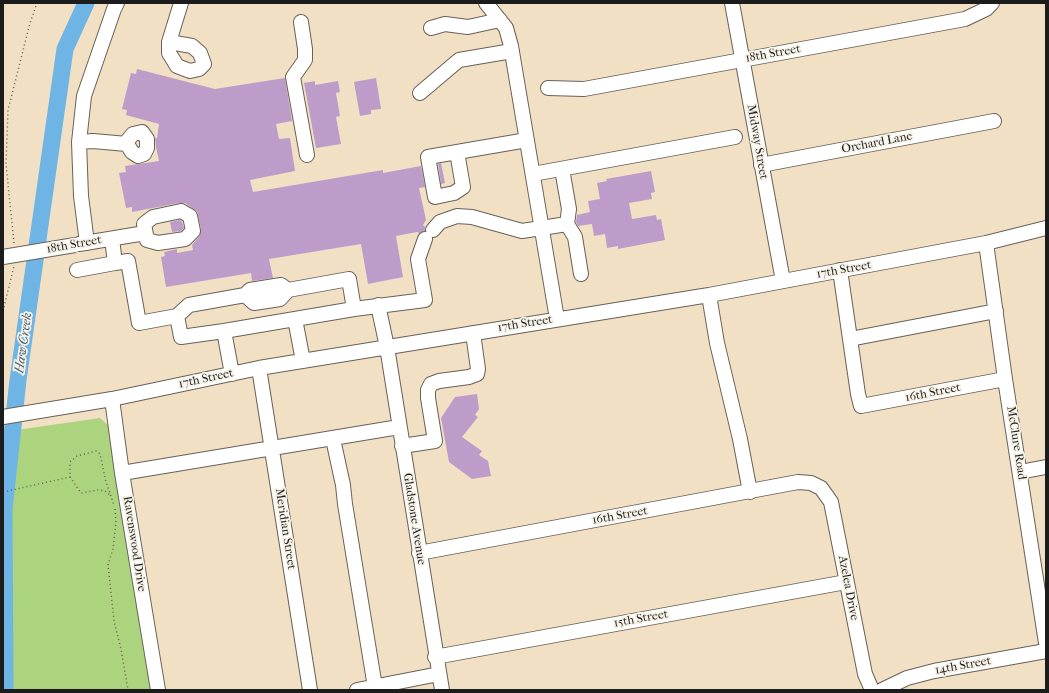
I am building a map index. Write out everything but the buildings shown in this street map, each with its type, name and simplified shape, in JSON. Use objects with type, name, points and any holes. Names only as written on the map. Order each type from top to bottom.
[{"type":"street","points":[[81,244],[79,142],[84,96],[117,3]]},
{"type":"street","points":[[169,42],[181,3]]},
{"type":"street","points":[[486,3],[506,28],[512,50],[557,319]]},
{"type":"street","name":"Midway Street","points":[[732,3],[783,281]]},
{"type":"street","name":"18th Street","points":[[548,88],[584,89],[966,19],[986,9],[992,3]]},
{"type":"street","points":[[431,28],[445,24],[468,27],[500,20]]},
{"type":"street","points":[[301,22],[305,60],[293,77],[307,155]]},
{"type":"street","points":[[420,93],[459,60],[512,50]]},
{"type":"street","name":"Orchard Lane","points":[[762,165],[994,121]]},
{"type":"street","points":[[533,174],[735,137]]},
{"type":"street","points":[[457,152],[527,140]]},
{"type":"street","points":[[79,142],[93,141],[127,144]]},
{"type":"street","points":[[562,169],[569,209],[567,224],[575,237],[581,274]]},
{"type":"street","points":[[177,316],[182,337],[378,305],[425,300],[418,259],[429,235],[440,222],[457,216],[472,217],[522,231],[567,224]]},
{"type":"street","name":"17th Street","points":[[3,417],[112,399],[259,368],[783,281],[986,243],[1046,228]]},
{"type":"street","name":"18th Street","points":[[8,259],[81,244],[146,233]]},
{"type":"street","points":[[112,239],[115,263]]},
{"type":"street","name":"McClure Road","points":[[986,243],[1005,379],[1046,643]]},
{"type":"street","points":[[77,270],[128,261],[139,323],[177,316],[189,306],[245,295],[254,303],[280,299],[288,290],[349,279],[354,309]]},
{"type":"street","points":[[840,270],[850,339],[996,311]]},
{"type":"street","points":[[709,294],[717,343],[740,438],[750,492]]},
{"type":"street","name":"Gladstone Avenue","points":[[378,305],[387,347],[435,657],[442,690]]},
{"type":"street","points":[[295,318],[303,361]]},
{"type":"street","points":[[224,331],[232,374]]},
{"type":"street","points":[[402,446],[435,441],[428,390],[431,384],[439,381],[469,377],[477,374],[478,369],[473,333]]},
{"type":"street","name":"16th Street","points":[[850,339],[861,406],[1005,379]]},
{"type":"street","name":"Meridian Street","points":[[259,368],[310,690]]},
{"type":"street","name":"Ravenswood Drive","points":[[112,399],[122,473],[158,690]]},
{"type":"street","points":[[122,473],[399,427]]},
{"type":"street","points":[[333,439],[343,485],[375,687]]},
{"type":"street","points":[[1020,472],[1046,467]]},
{"type":"street","name":"16th Street","points":[[419,553],[798,482],[810,483],[821,488]]},
{"type":"street","name":"Azelea Drive","points":[[821,488],[831,502],[864,674],[872,690]]},
{"type":"street","name":"15th Street","points":[[435,657],[846,582]]},
{"type":"street","name":"14th Street","points":[[882,690],[907,678],[934,671],[1046,651]]},
{"type":"street","points":[[357,690],[439,674]]},
{"type":"path","points":[[14,246],[6,164],[8,110],[30,23],[37,3]]},
{"type":"path","points":[[3,167],[6,164]]},
{"type":"path","points":[[3,311],[13,269],[8,259]]},
{"type":"path","points":[[111,496],[105,491],[98,490],[81,493],[70,477],[70,462],[78,456],[96,451],[100,454],[115,506],[116,522],[113,549],[108,566],[114,621],[122,649],[128,690]]},
{"type":"path","points":[[3,492],[70,477]]},
{"type":"green space","points":[[100,418],[109,426],[134,575],[151,690],[3,690],[3,432]]},
{"type":"waterway","name":"Haw Creek","points":[[5,690],[4,509],[18,380],[65,49],[86,3]]}]
